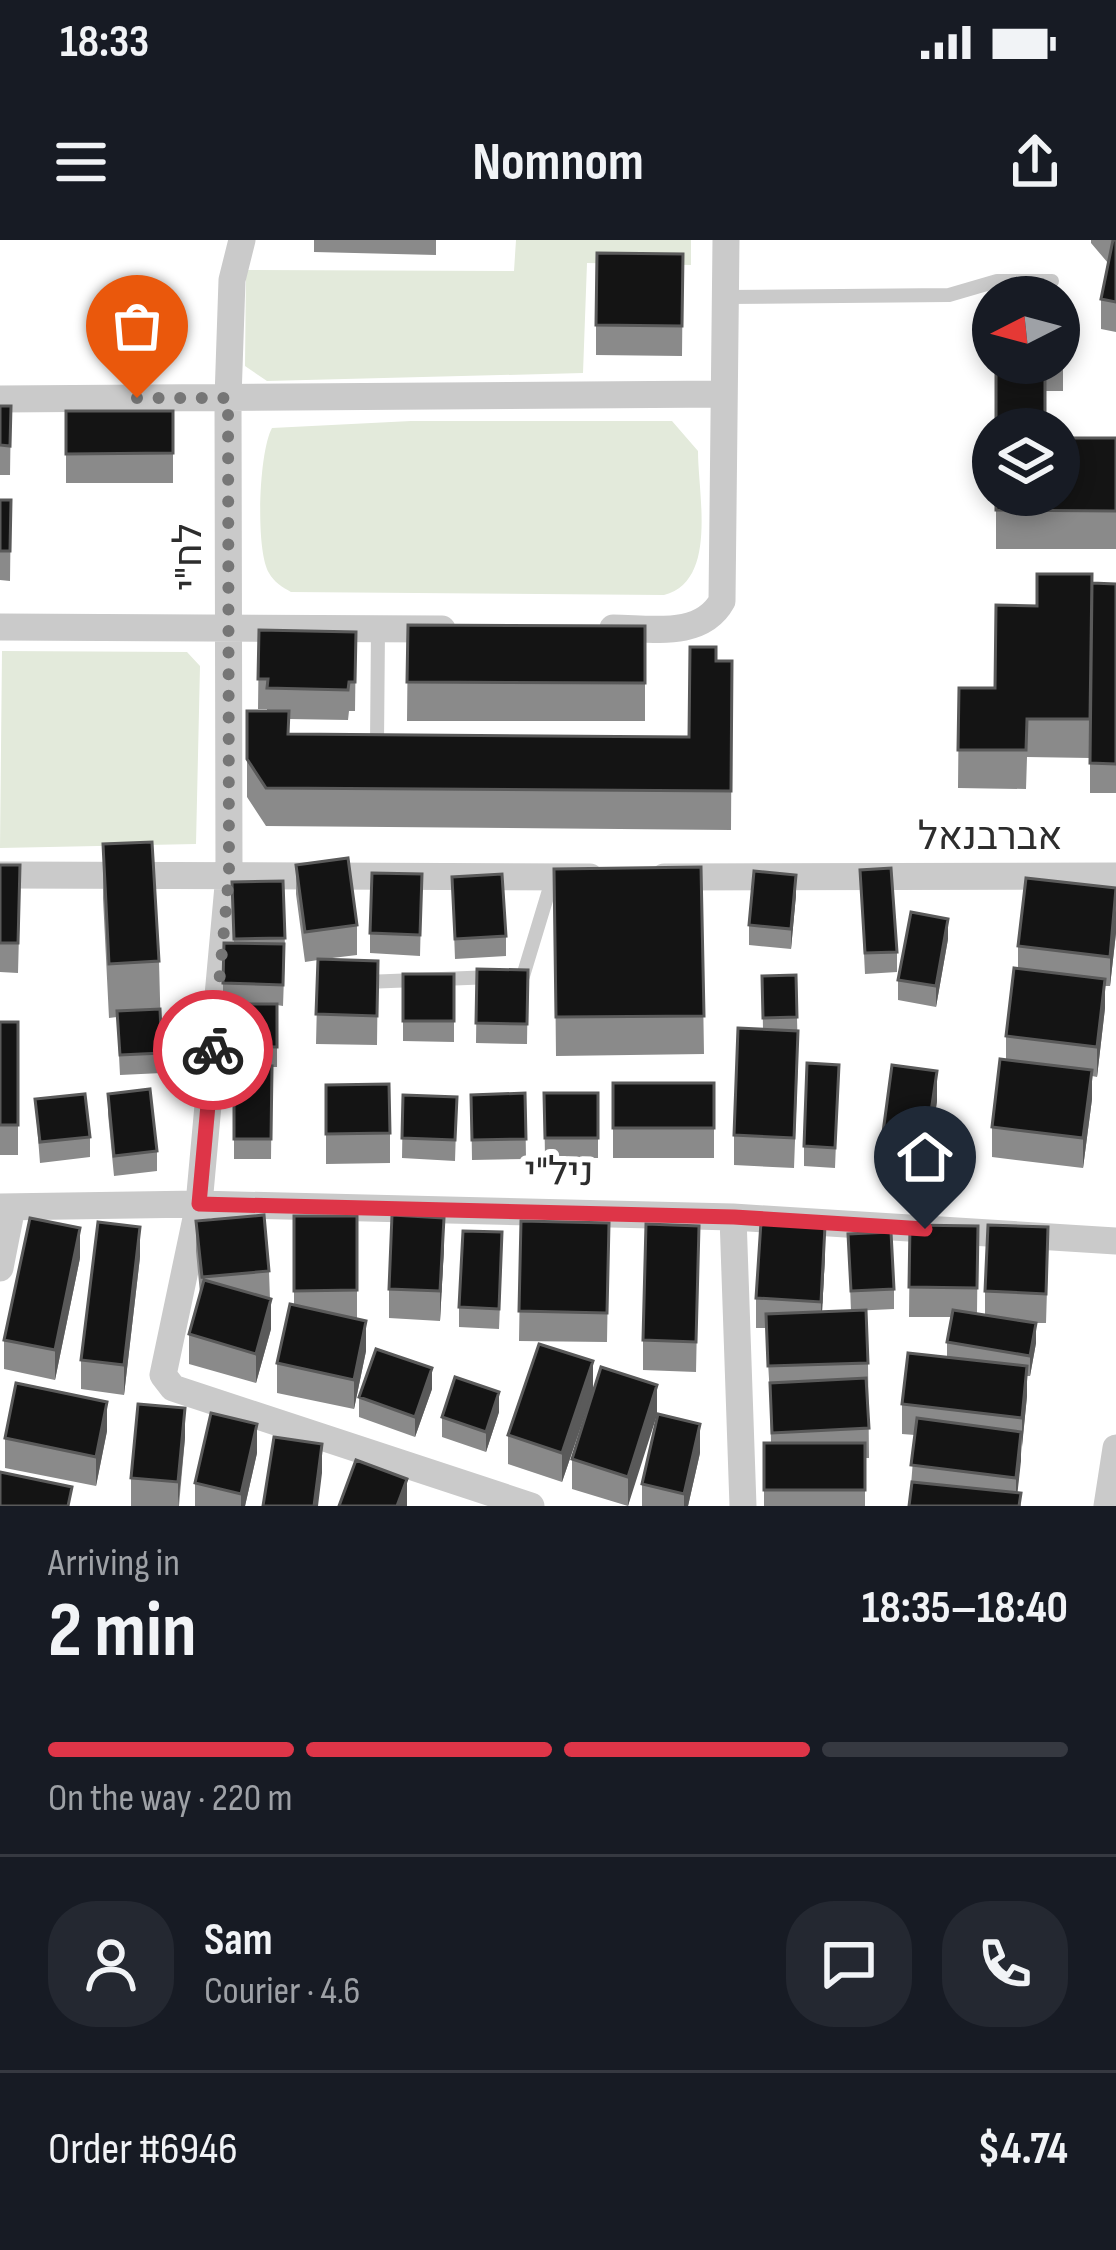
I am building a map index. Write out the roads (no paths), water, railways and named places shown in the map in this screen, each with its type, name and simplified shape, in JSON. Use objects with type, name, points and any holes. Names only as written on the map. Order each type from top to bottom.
[{"type":"street","name":"לח\"י","points":[[242,240],[232,280],[228,398],[229,875],[199,1204],[163,1375],[173,1388],[531,1506]]},
{"type":"street","points":[[587,628],[680,628],[705,622],[726,586],[726,240]]},
{"type":"street","points":[[0,399],[724,394]]},
{"type":"street","points":[[0,627],[471,629]]},
{"type":"street","name":"אברבנאל","points":[[0,875],[1116,876]]},
{"type":"street","name":"ניל\"י","points":[[6,1207],[199,1204],[734,1217],[1116,1241]]},
{"type":"street","points":[[0,1268],[6,1207]]},
{"type":"street","points":[[734,1217],[743,1506]]},
{"type":"street","points":[[1107,1506],[1116,1448]]},
{"type":"lane","points":[[725,297],[950,295],[972,288]]},
{"type":"lane","points":[[377,742],[378,629]]},
{"type":"lane","points":[[335,983],[524,976],[554,877]]}]
